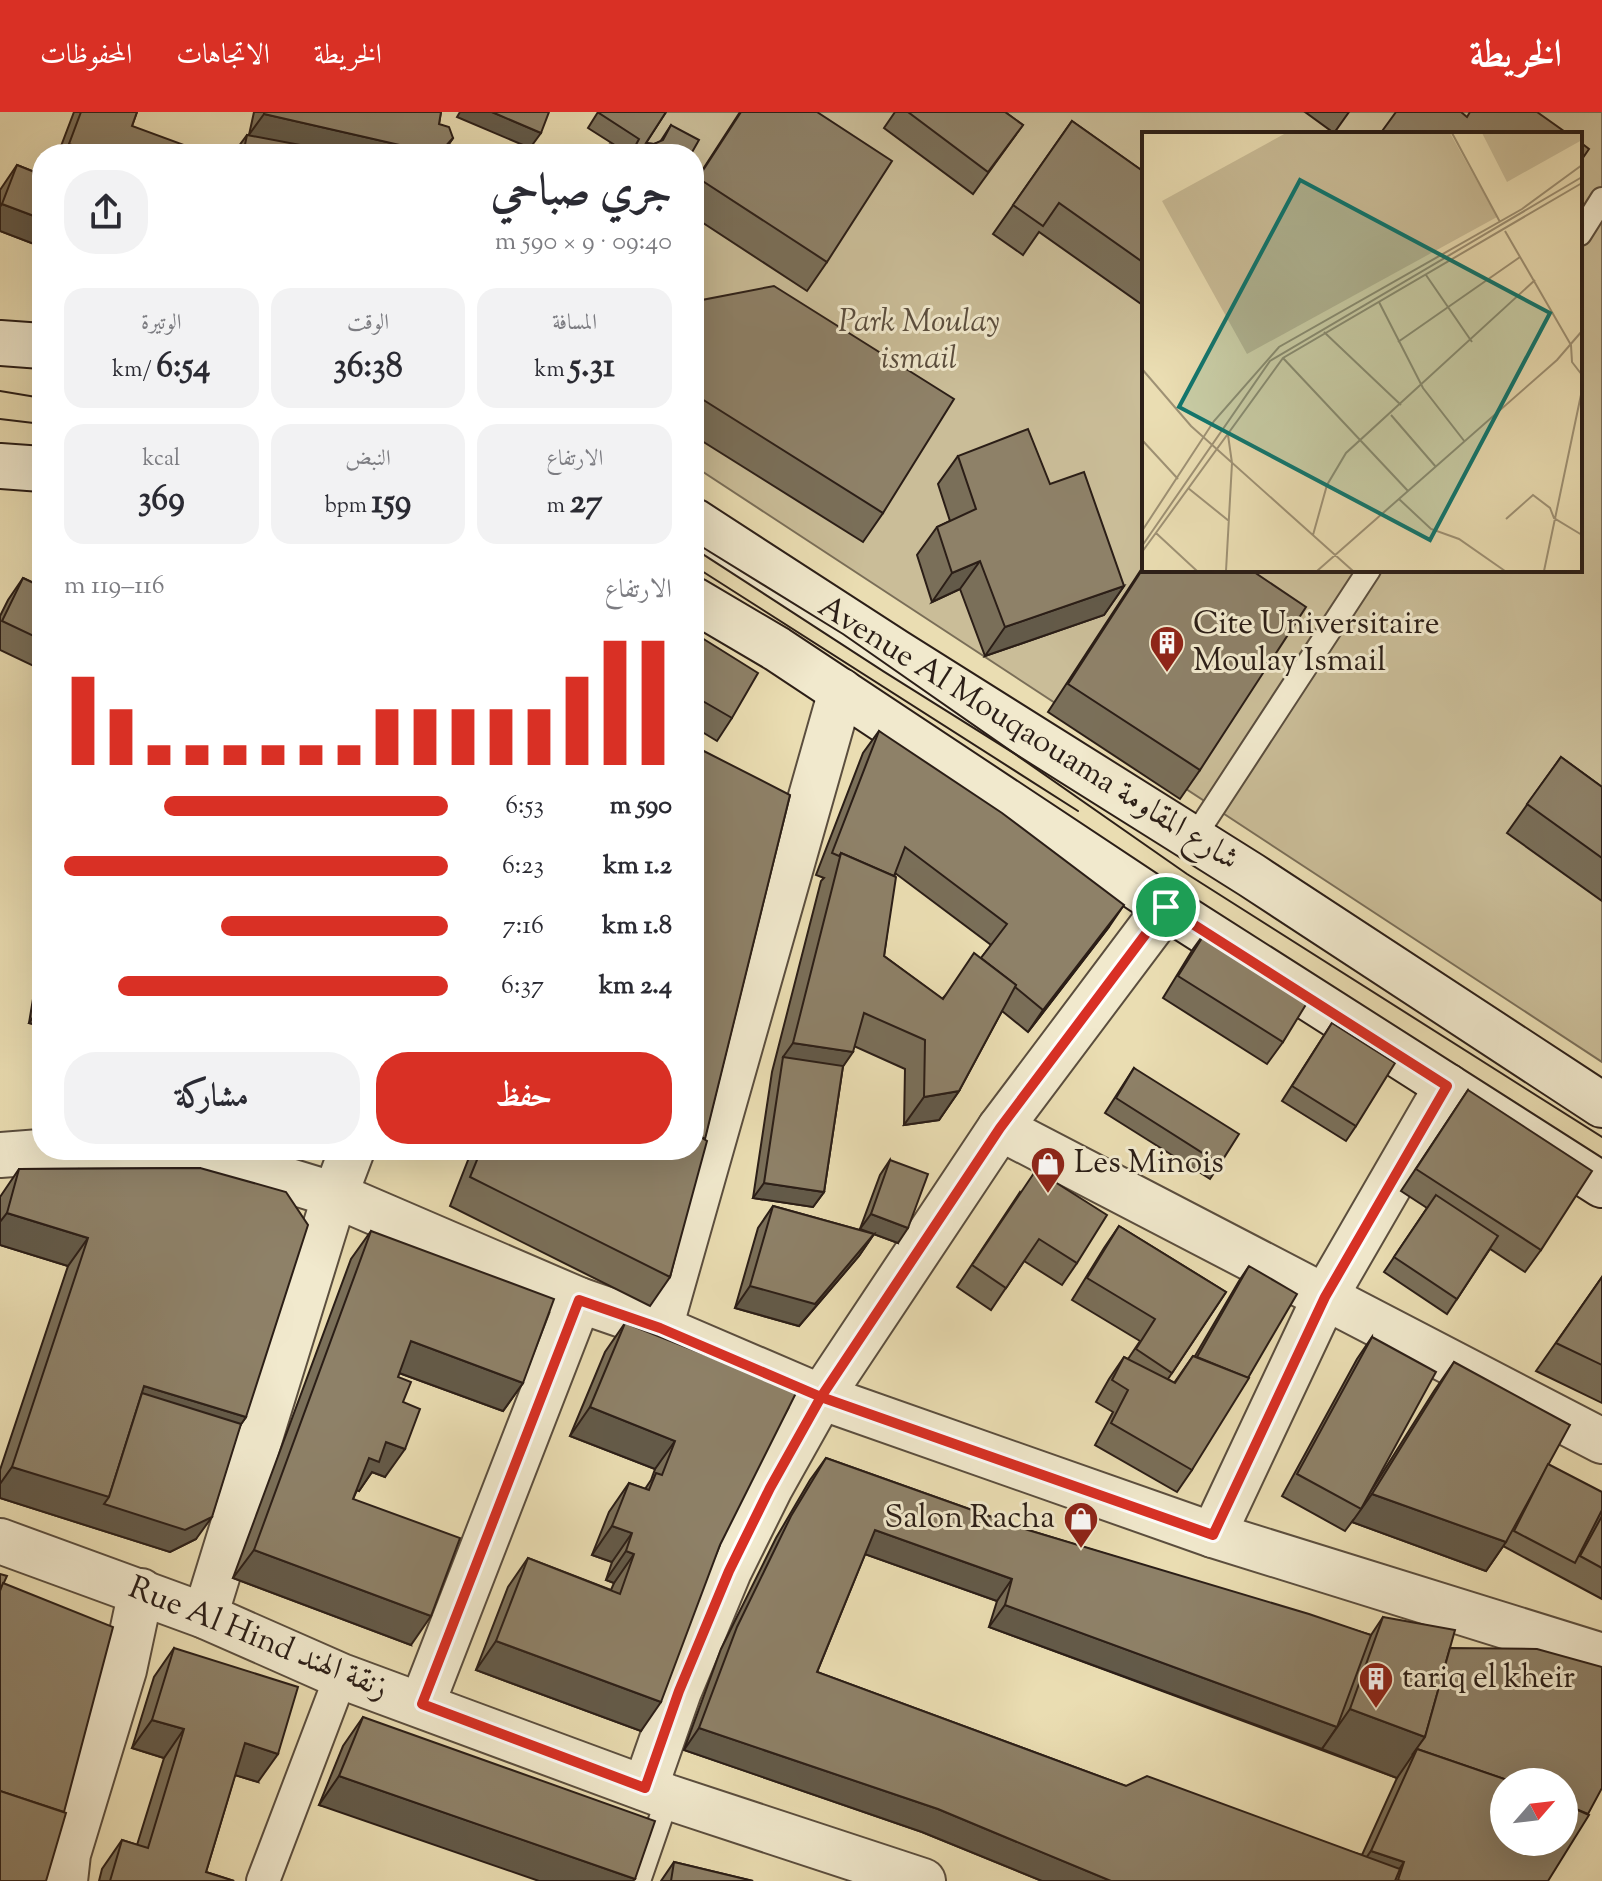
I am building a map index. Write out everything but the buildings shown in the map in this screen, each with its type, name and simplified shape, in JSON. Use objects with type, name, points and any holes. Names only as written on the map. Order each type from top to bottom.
[{"type":"street","points":[[0,466],[32,468]]},
{"type":"street","name":"Avenue Al Mouqaouama شارع المقاومة","points":[[704,527],[1193,839],[1602,1105]]},
{"type":"street","name":"Avenue Al Mouqaouama شارع المقاومة","points":[[704,606],[841,691],[1166,907],[1602,1185]]},
{"type":"street","points":[[660,1328],[841,691]]},
{"type":"street","points":[[656,1792],[679,1691],[729,1571],[770,1488],[821,1397],[1000,1128],[1166,907]]},
{"type":"street","points":[[1213,1535],[1325,1297],[1447,1086]]},
{"type":"street","points":[[1000,1128],[1602,1441]]},
{"type":"street","points":[[0,1155],[32,1153]]},
{"type":"street","points":[[206,1160],[237,1165],[335,1195],[579,1300],[660,1328],[821,1397],[1213,1535],[1602,1656]]},
{"type":"street","points":[[205,1616],[348,1160]]},
{"type":"street","points":[[422,1704],[579,1300]]},
{"type":"street","name":"Rue Al Hind زنقة الهند","points":[[0,1541],[205,1616],[341,1676],[656,1792],[923,1881]]},
{"type":"street","points":[[65,1881],[68,1854],[124,1670],[141,1591]]},
{"type":"street","points":[[263,1881],[341,1676]]},
{"type":"lane","points":[[1582,231],[1602,199]]},
{"type":"lane","points":[[1193,839],[1368,572]]},
{"type":"lane","points":[[639,1881],[656,1792]]},
{"type":"green space","name":"Park Moulay ismail","points":[[631,112],[1602,112],[1602,1062],[704,473],[704,144],[610,144]]},
{"type":"tram line","points":[[0,391],[32,396]]},
{"type":"tram line","points":[[0,419],[32,423]]},
{"type":"tram line","points":[[704,548],[843,634],[1187,874],[1602,1137]]},
{"type":"tram line","points":[[704,572],[1078,811]]},
{"type":"place","name":"Cite Universitaire Moulay Ismail","points":[[1167,674]]},
{"type":"place","name":"Les Minois","points":[[1048,1195]]},
{"type":"place","name":"Salon Racha","points":[[1081,1550]]},
{"type":"place","name":"tariq el kheir","points":[[1376,1710]]},
{"type":"route","points":[[1166,907],[1000,1128],[821,1397],[770,1488],[729,1571],[679,1691],[645,1788],[422,1704],[579,1300],[660,1328],[821,1397],[1213,1535],[1325,1297],[1447,1086],[1166,907]]}]
